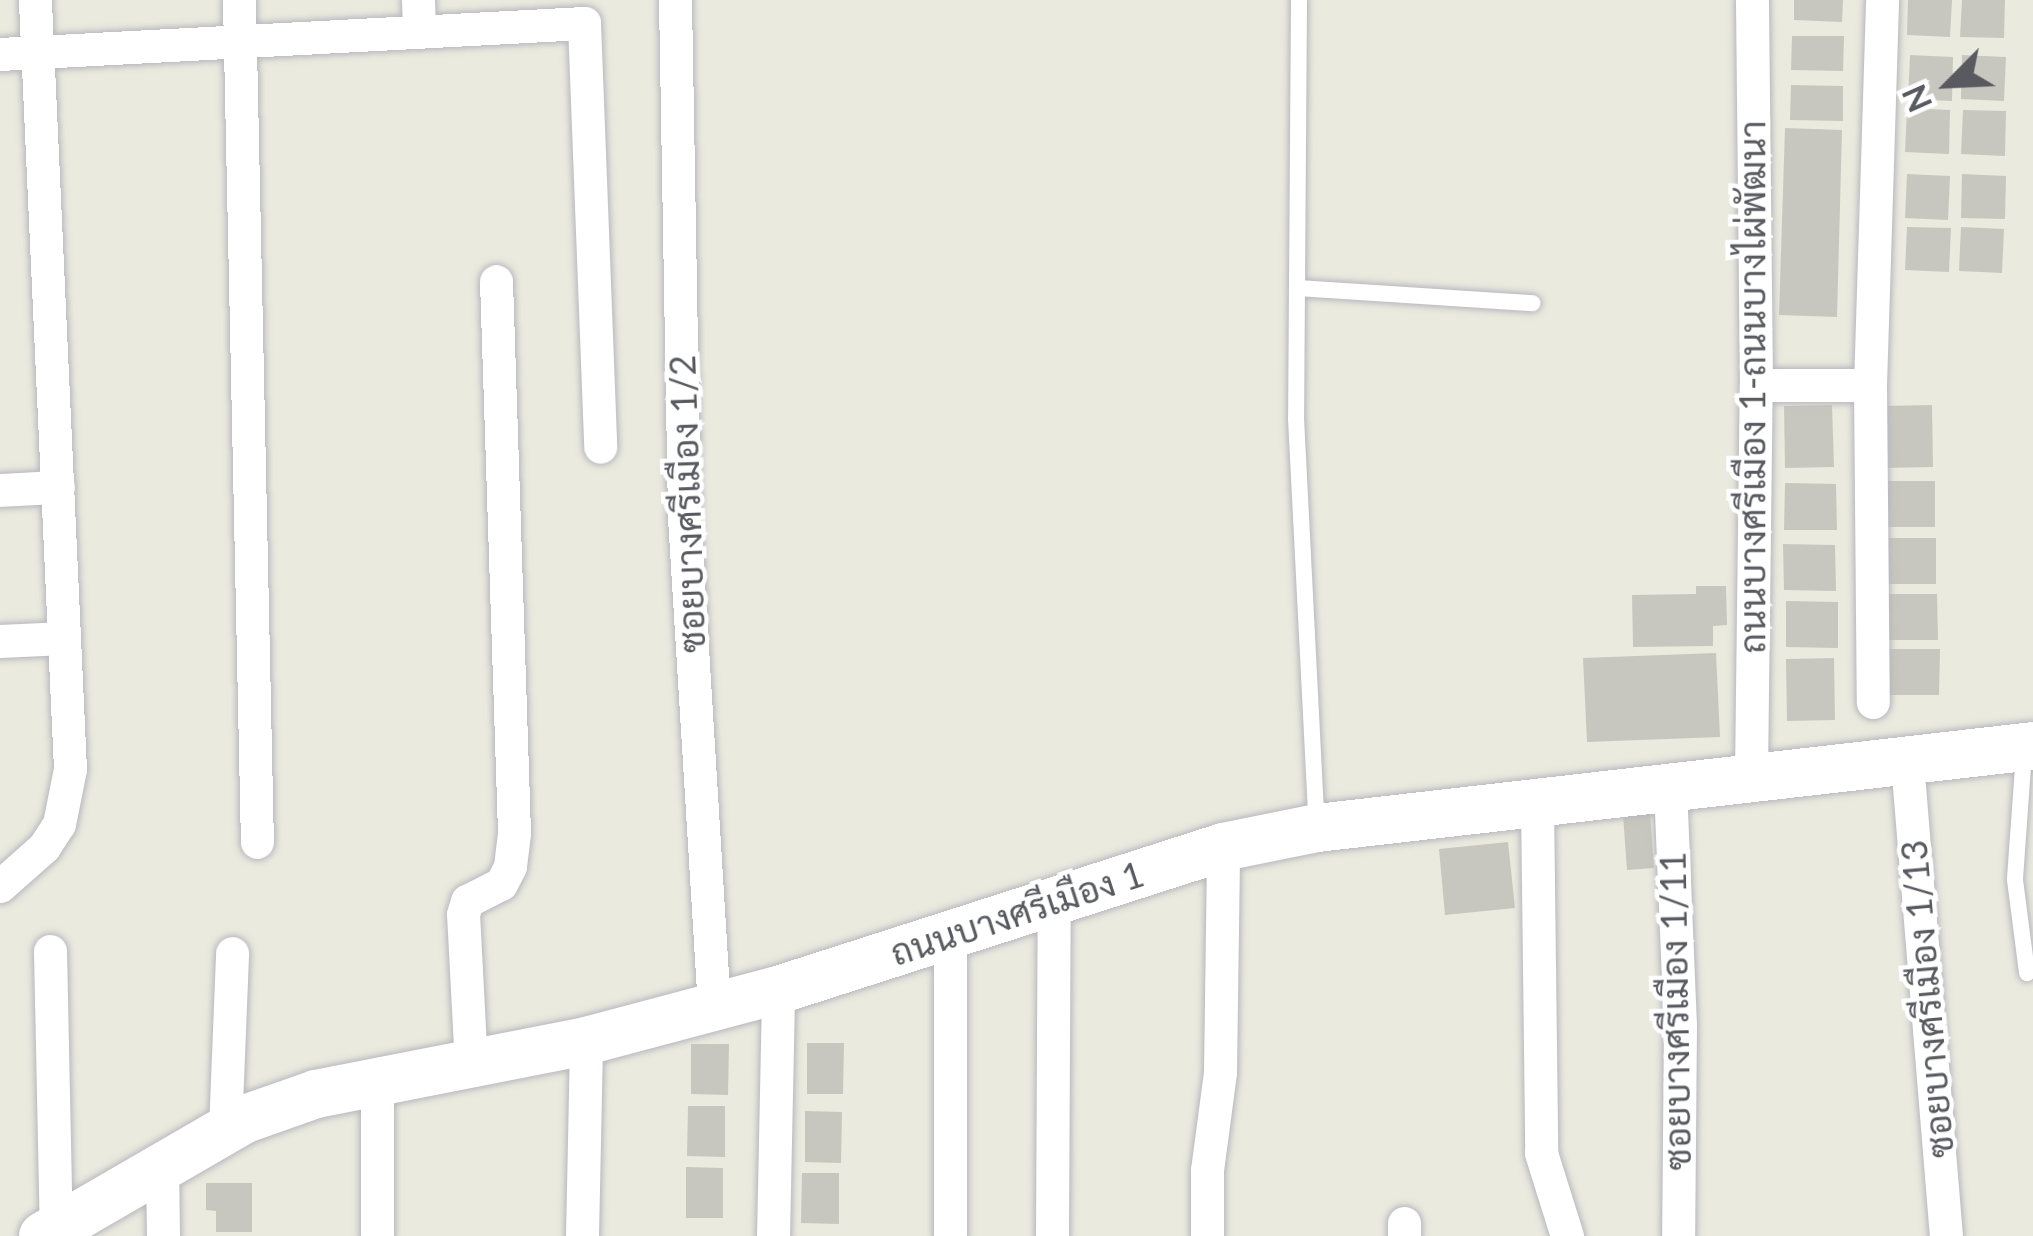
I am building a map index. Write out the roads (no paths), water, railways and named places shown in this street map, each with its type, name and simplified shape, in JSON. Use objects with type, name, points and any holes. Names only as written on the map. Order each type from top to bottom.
[{"type":"street","points":[[0,886],[44,847],[58,824],[70,769],[35,0]]},
{"type":"street","points":[[239,0],[257,842]]},
{"type":"street","name":"ซอยบางศรีเมือง 1/2","points":[[675,0],[684,517],[714,1007]]},
{"type":"street","name":"ถนนบางศรีเมือง 1-ถนนบางไผ่พัฒนา","points":[[1750,774],[1756,386],[1752,0]]},
{"type":"street","points":[[1873,702],[1870,385],[1882,0]]},
{"type":"street","points":[[0,54],[240,41],[418,16],[584,22],[600,446]]},
{"type":"street","points":[[471,1066],[463,914],[467,901],[501,884],[510,866],[514,832],[496,281]]},
{"type":"street","points":[[1756,386],[1870,385]]},
{"type":"street","points":[[0,490],[58,487]]},
{"type":"street","points":[[0,641],[64,638]]},
{"type":"street","name":"ถนนบางศรีเมือง 1","points":[[49,1232],[225,1130],[316,1094],[586,1041],[778,990],[1223,847],[1317,828],[1750,774],[2029,747]]},
{"type":"street","name":"ซอยบางศรีเมือง 1/13","points":[[1907,762],[1946,1236]]},
{"type":"street","name":"ซอยบางศรีเมือง 1/11","points":[[1670,787],[1680,1024],[1678,1236]]},
{"type":"street","points":[[1537,802],[1541,1153],[1567,1236]]},
{"type":"street","points":[[1207,1236],[1207,1170],[1220,1072],[1223,847]]},
{"type":"street","points":[[1052,1236],[1054,904]]},
{"type":"street","points":[[950,936],[950,1236]]},
{"type":"street","points":[[49,1232],[50,951]]},
{"type":"street","points":[[225,1130],[232,953]]},
{"type":"street","points":[[772,1236],[778,990]]},
{"type":"street","points":[[582,1236],[586,1041]]},
{"type":"street","points":[[377,1082],[377,1236]]},
{"type":"street","points":[[162,1164],[163,1236]]},
{"type":"lane","points":[[1299,0],[1296,418],[1317,828]]},
{"type":"lane","points":[[1298,287],[1533,304]]},
{"type":"lane","points":[[2027,973],[2015,880],[2029,747]]}]
